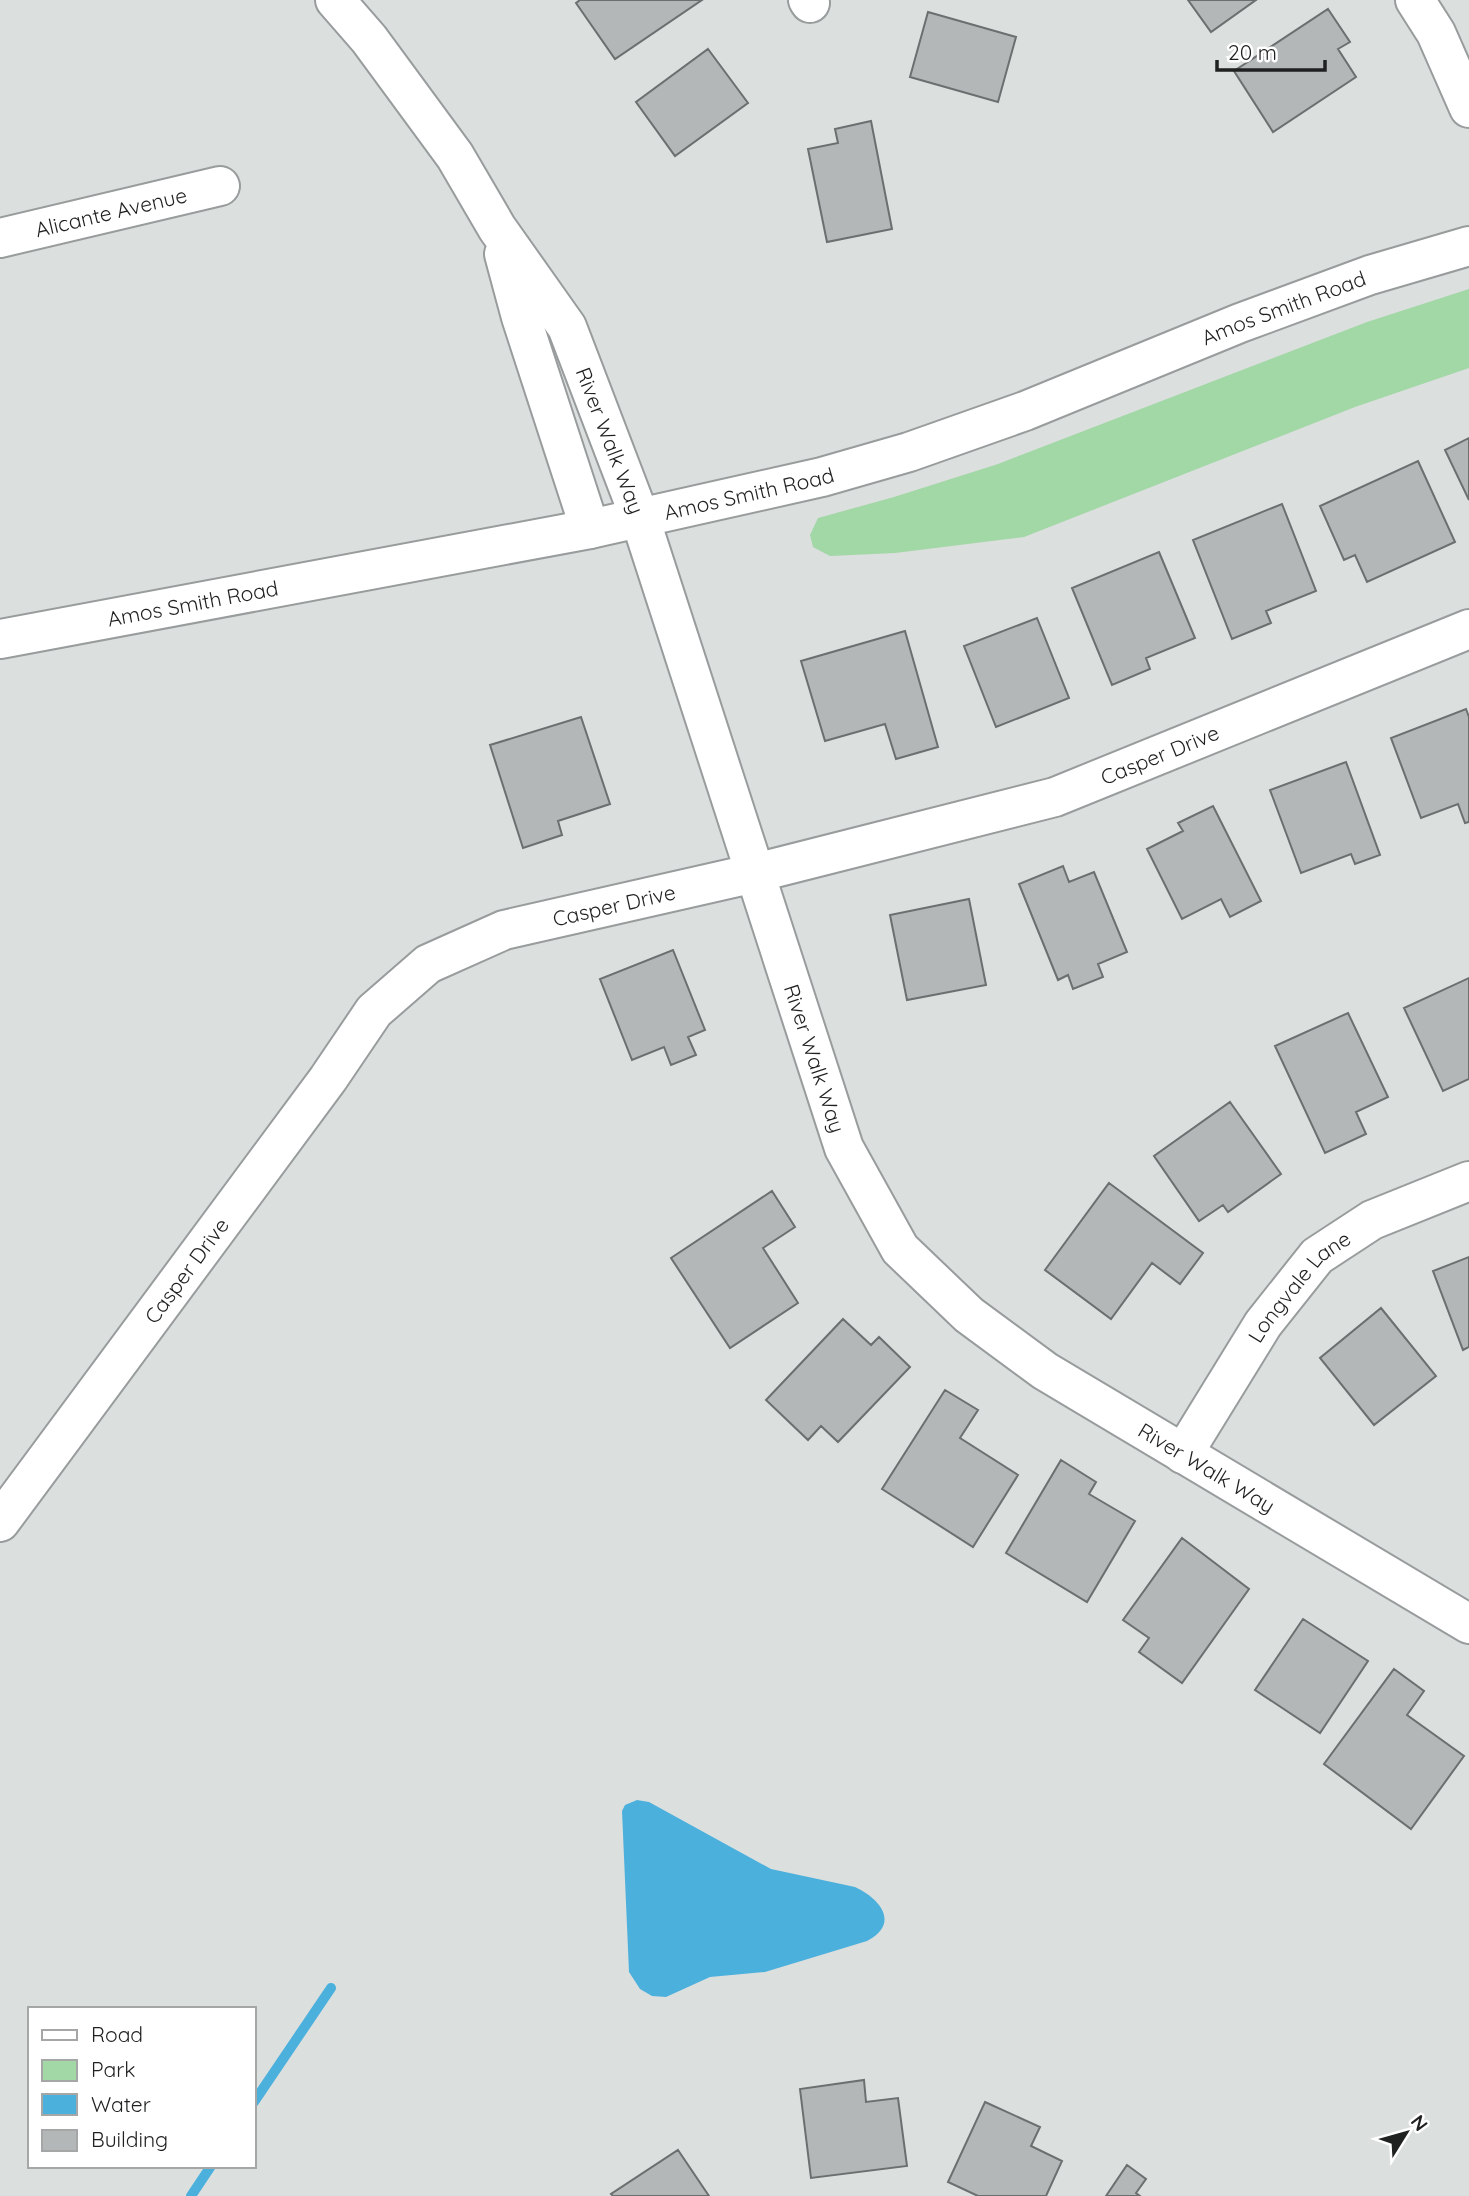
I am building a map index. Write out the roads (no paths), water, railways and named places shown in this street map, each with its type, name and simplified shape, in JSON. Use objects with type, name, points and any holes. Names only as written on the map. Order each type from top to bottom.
[{"type":"street","name":"River Walk Way","points":[[335,0],[369,38],[448,145],[497,228],[567,327],[640,518],[844,1148],[900,1249],[969,1315],[1045,1371],[1469,1623]]},
{"type":"street","points":[[1415,0],[1436,33],[1469,108]]},
{"type":"street","name":"Alicante Avenue","points":[[0,238],[220,186]]},
{"type":"street","name":"River Walk Way","points":[[497,228],[522,317],[590,529]]},
{"type":"street","name":"Amos Smith Road","points":[[0,639],[590,529],[822,477],[909,452],[1025,411],[1240,323],[1357,280],[1469,246]]},
{"type":"street","name":"Casper Drive","points":[[0,1522],[328,1079],[374,1011],[428,964],[504,930],[755,873],[1055,797],[1469,629]]},
{"type":"street","name":"Longvale Lane","points":[[1183,1454],[1262,1324],[1317,1256],[1372,1220],[1469,1181]]},
{"type":"water","points":[[637,1800],[649,1802],[771,1869],[855,1887],[879,1905],[885,1920],[883,1927],[867,1941],[765,1972],[710,1977],[666,1997],[652,1996],[640,1989],[629,1972],[622,1811],[625,1805]]},
{"type":"waterway","points":[[256,2099],[331,1988]]},
{"type":"waterway","points":[[191,2196],[210,2168]]}]
